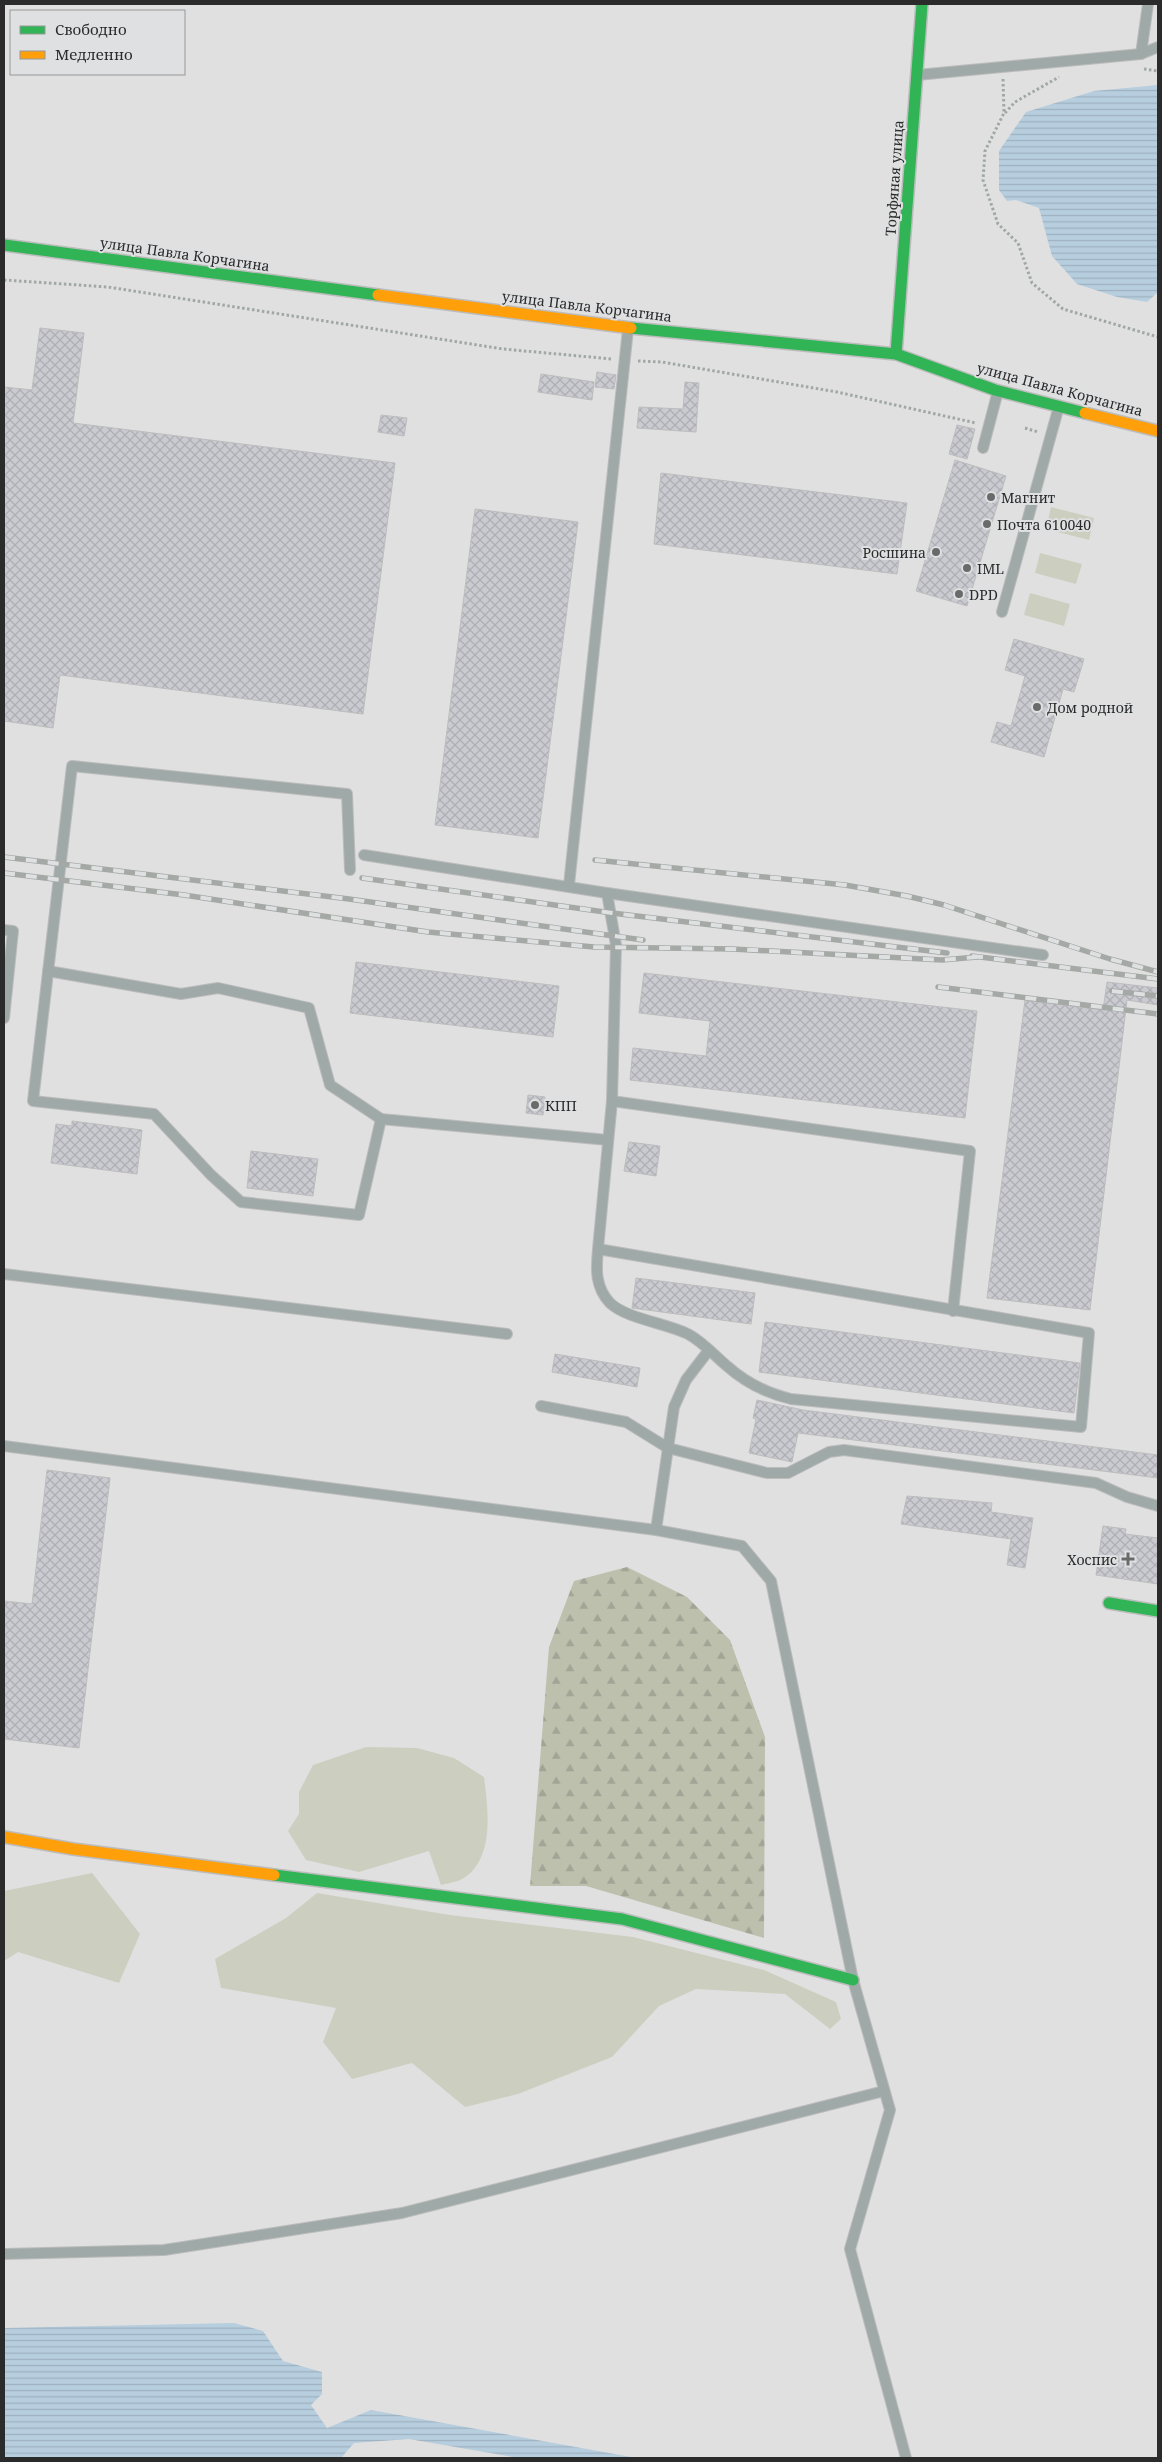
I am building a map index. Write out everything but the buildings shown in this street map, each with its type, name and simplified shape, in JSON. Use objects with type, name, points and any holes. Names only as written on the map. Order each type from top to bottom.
[{"type":"street","name":"Торфяная улица","points":[[896,354],[922,4]]},
{"type":"street","name":"улица Павла Корчагина","points":[[4,245],[628,328],[896,354],[998,390],[1158,431]]},
{"type":"street","points":[[1109,1602],[1158,1611]]},
{"type":"street","points":[[4,1837],[73,1850],[622,1919],[853,1980]]},
{"type":"lane","points":[[1141,54],[1148,4]]},
{"type":"lane","points":[[916,75],[1141,54],[1158,47]]},
{"type":"lane","points":[[569,885],[628,328]]},
{"type":"lane","points":[[983,448],[998,390]]},
{"type":"lane","points":[[1002,612],[1059,405]]},
{"type":"lane","points":[[350,870],[347,794],[72,766],[33,1100],[154,1114],[212,1176],[241,1202],[359,1215],[381,1119]]},
{"type":"lane","points":[[364,855],[569,885],[607,893],[1043,955]]},
{"type":"lane","points":[[598,1249],[1089,1333],[1081,1427],[790,1399],[762,1390],[751,1384],[688,1334],[626,1312],[611,1303],[601,1290],[597,1280],[598,1249],[612,1101],[616,936],[607,893]]},
{"type":"lane","points":[[4,930],[13,931],[4,1018]]},
{"type":"lane","points":[[48,971],[181,994],[218,988],[309,1008],[330,1084],[381,1119],[608,1140]]},
{"type":"lane","points":[[612,1101],[970,1151],[953,1310]]},
{"type":"lane","points":[[4,1274],[507,1334]]},
{"type":"lane","points":[[656,1530],[668,1448],[670,1419],[686,1380],[709,1350]]},
{"type":"lane","points":[[541,1406],[626,1422],[668,1448],[777,1474],[800,1468],[829,1452],[844,1450],[1096,1483],[1127,1497],[1158,1506]]},
{"type":"lane","points":[[4,1446],[656,1530],[742,1546],[771,1581],[853,1980],[890,2110],[850,2249],[906,2458]]},
{"type":"lane","points":[[4,2254],[164,2250],[402,2213],[884,2091]]},
{"type":"path","points":[[1002,67],[1004,113]]},
{"type":"path","points":[[1138,68],[1158,71]]},
{"type":"path","points":[[1060,77],[1021,98],[1004,113],[985,151],[983,180],[998,224],[1018,244],[1032,283],[1063,309],[1158,337]]},
{"type":"path","points":[[4,280],[108,287],[503,349],[662,362],[837,392],[981,424]]},
{"type":"shaded area","points":[[1051,507],[1094,518],[1089,540],[1046,529]]},
{"type":"shaded area","points":[[1040,553],[1082,564],[1076,584],[1035,573]]},
{"type":"shaded area","points":[[1030,593],[1070,604],[1064,626],[1024,615]]},
{"type":"shaded area","points":[[366,1747],[417,1748],[454,1758],[484,1777],[488,1817],[485,1845],[481,1858],[474,1869],[464,1878],[441,1885],[429,1851],[359,1872],[306,1860],[288,1831],[299,1814],[299,1792],[313,1765]]},
{"type":"shaded area","points":[[92,1873],[140,1934],[119,1983],[18,1952],[4,1961],[4,1891]]},
{"type":"shaded area","points":[[317,1893],[450,1915],[633,1937],[764,1970],[836,2002],[841,2019],[830,2029],[785,1994],[696,1989],[659,2006],[612,2057],[518,2094],[465,2107],[412,2063],[352,2079],[323,2042],[336,2008],[221,1988],[215,1959],[286,1918]]},
{"type":"green space","points":[[627,1567],[687,1597],[730,1640],[765,1737],[764,1938],[586,1886],[530,1886],[549,1647],[574,1581]]},
{"type":"water","points":[[1158,85],[1158,292],[1147,302],[1117,297],[1077,284],[1052,256],[1039,208],[1016,200],[1007,201],[999,190],[999,151],[1026,112],[1094,91]]},
{"type":"water","points":[[234,2323],[263,2331],[283,2361],[322,2372],[322,2394],[311,2405],[327,2428],[371,2410],[637,2458],[518,2458],[409,2439],[354,2443],[341,2458],[4,2458],[4,2328]]},
{"type":"railway","points":[[4,857],[349,899],[643,940]]},
{"type":"railway","points":[[595,860],[845,885],[907,896],[944,905],[1110,959],[1158,972]]},
{"type":"railway","points":[[4,873],[184,895],[428,932],[594,947],[732,949],[942,960],[977,957]]},
{"type":"railway","points":[[362,878],[612,913],[947,953]]},
{"type":"railway","points":[[972,956],[1158,979]]},
{"type":"railway","points":[[938,987],[1158,1014]]},
{"type":"railway","points":[[1112,991],[1158,996]]},
{"type":"traffic: fast","points":[[896,354],[922,4]]},
{"type":"traffic: fast","points":[[4,245],[378,295]]},
{"type":"traffic: fast","points":[[631,328],[896,354],[995,390],[1085,413]]},
{"type":"traffic: fast","points":[[1109,1603],[1158,1611]]},
{"type":"traffic: fast","points":[[274,1875],[622,1919],[853,1980]]},
{"type":"traffic: slow","points":[[378,295],[631,328]]},
{"type":"traffic: slow","points":[[1085,413],[1158,431]]},
{"type":"traffic: slow","points":[[4,1837],[73,1849],[274,1875]]},
{"type":"place","name":"Магнит","points":[[991,497]]},
{"type":"place","name":"Почта 610040","points":[[987,524]]},
{"type":"place","name":"Росшина","points":[[936,552]]},
{"type":"place","name":"IML","points":[[967,568]]},
{"type":"place","name":"DPD","points":[[959,594]]},
{"type":"place","name":"Дом родной","points":[[1037,707]]},
{"type":"place","name":"КПП","points":[[535,1105]]},
{"type":"place","name":"Хоспис","points":[[1128,1559]]}]
